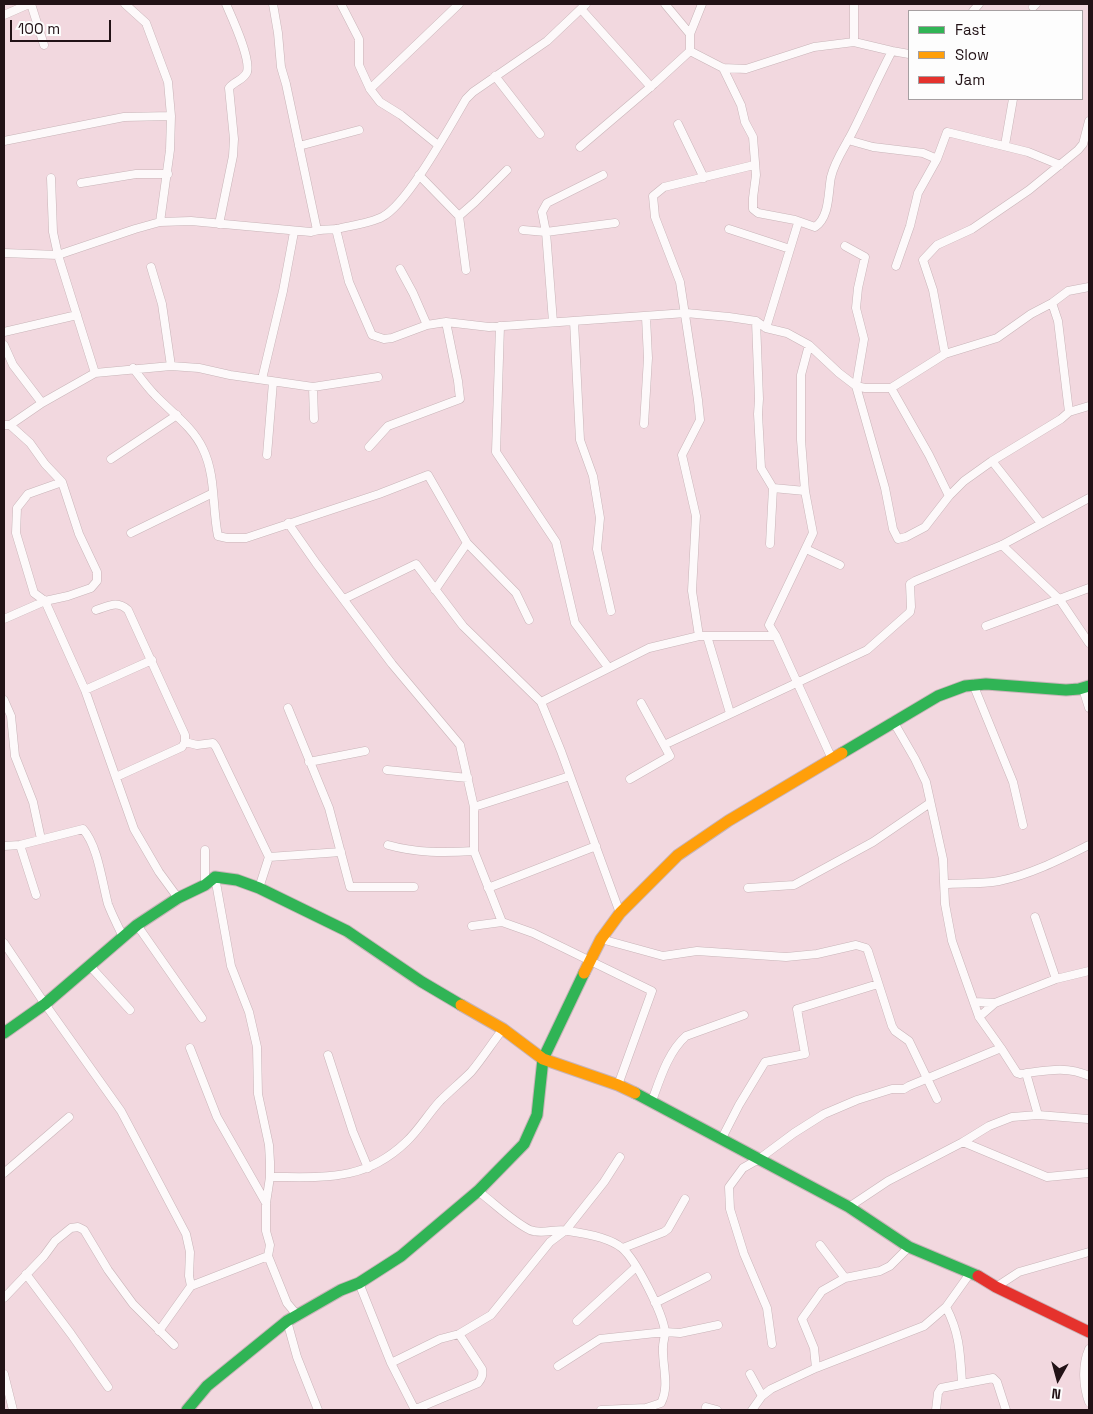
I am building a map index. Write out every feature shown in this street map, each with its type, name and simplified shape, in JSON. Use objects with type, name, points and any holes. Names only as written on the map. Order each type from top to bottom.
[{"type":"street","points":[[4,15],[30,4],[44,45]]},
{"type":"street","points":[[125,4],[146,23],[168,82],[171,116],[170,150],[160,222]]},
{"type":"street","points":[[220,224],[233,156],[234,139],[229,88],[233,83],[243,78],[246,73],[247,64],[240,36],[226,4]]},
{"type":"street","points":[[273,4],[281,67],[316,230]]},
{"type":"street","points":[[349,4],[342,7],[359,39],[360,65],[370,89],[380,102],[401,115],[438,145]]},
{"type":"street","points":[[370,89],[398,61],[423,40],[451,7],[459,4]]},
{"type":"street","points":[[665,4],[690,34]]},
{"type":"street","points":[[580,147],[690,51],[690,34],[702,4]]},
{"type":"street","points":[[854,4],[854,42]]},
{"type":"street","points":[[4,253],[58,255],[160,222],[191,221],[310,232],[336,229],[380,218],[388,214],[396,206],[438,145],[466,99],[495,76],[547,41],[583,6],[651,87]]},
{"type":"street","points":[[690,51],[723,68],[746,69],[814,47],[854,42],[908,54]]},
{"type":"street","points":[[723,68],[741,105],[745,122],[753,137],[756,175],[752,198],[753,209],[758,213],[795,220],[816,227],[820,224],[828,200],[831,176],[839,154],[848,140],[892,51]]},
{"type":"street","points":[[495,76],[540,134]]},
{"type":"street","points":[[1005,145],[1013,100]]},
{"type":"street","points":[[4,141],[124,117],[171,116]]},
{"type":"street","points":[[945,354],[933,290],[923,260],[937,245],[972,229],[1030,190],[1078,150],[1083,144],[1089,121]]},
{"type":"street","points":[[678,124],[704,178]]},
{"type":"street","points":[[299,146],[359,130]]},
{"type":"street","points":[[896,266],[910,226],[918,193],[937,159],[947,132],[1005,145],[1060,165]]},
{"type":"street","points":[[848,140],[873,147],[923,153],[937,159]]},
{"type":"street","points":[[730,713],[703,636],[692,591],[696,516],[682,455],[700,420],[680,282],[655,217],[653,196],[664,187],[754,165]]},
{"type":"street","points":[[459,216],[507,170]]},
{"type":"street","points":[[81,183],[136,174],[168,174]]},
{"type":"street","points":[[419,174],[459,216],[466,270]]},
{"type":"street","points":[[553,322],[546,232],[542,212],[547,203],[603,175]]},
{"type":"street","points":[[51,178],[54,232],[58,255],[95,373]]},
{"type":"street","points":[[766,328],[798,226],[795,220]]},
{"type":"street","points":[[523,230],[546,232],[614,222]]},
{"type":"street","points":[[336,229],[349,282],[372,335],[384,340],[427,325],[446,322],[489,327],[686,313],[756,321],[766,328],[787,334],[809,345],[838,373],[856,386],[865,388],[891,388],[945,354],[997,338],[1030,314],[1052,303],[1068,291],[1089,287]]},
{"type":"street","points":[[729,229],[790,249]]},
{"type":"street","points":[[262,379],[283,291],[294,232]]},
{"type":"street","points":[[845,246],[865,257],[858,288],[856,308],[864,339],[856,386],[885,488],[893,529],[898,539],[925,527],[949,496],[964,481],[992,461],[1061,419],[1069,412],[1089,406]]},
{"type":"street","points":[[151,266],[162,304],[171,366]]},
{"type":"street","points":[[400,269],[427,325]]},
{"type":"street","points":[[1052,303],[1058,321],[1069,412]]},
{"type":"street","points":[[4,332],[77,315]]},
{"type":"street","points":[[644,424],[648,358],[646,316]]},
{"type":"street","points":[[574,320],[580,440],[594,484],[600,518],[597,549],[612,611]]},
{"type":"street","points":[[756,321],[761,468],[773,488],[770,544]]},
{"type":"street","points":[[369,446],[388,426],[460,399],[446,322]]},
{"type":"street","points":[[500,326],[496,452],[556,542],[575,623],[608,667]]},
{"type":"street","points":[[4,345],[13,365],[42,403]]},
{"type":"street","points":[[809,345],[801,375],[801,440],[812,533],[769,625],[776,636],[832,759]]},
{"type":"street","points":[[4,619],[45,601],[91,588],[96,581],[97,572],[79,534],[62,482],[45,464],[30,443],[7,425],[95,373],[133,368],[171,366],[199,368],[273,382],[313,387],[378,377]]},
{"type":"street","points":[[133,368],[155,395],[177,415],[203,449],[209,468],[218,536],[246,538],[379,494],[428,475],[467,543],[516,593],[529,620]]},
{"type":"street","points":[[267,455],[273,382]]},
{"type":"street","points":[[313,387],[314,418]]},
{"type":"street","points":[[891,388],[929,455],[949,496]]},
{"type":"street","points":[[111,459],[177,415]]},
{"type":"street","points":[[992,461],[1041,523]]},
{"type":"street","points":[[62,482],[28,494],[17,508],[16,533],[34,594],[45,601],[85,690],[134,829],[178,898]]},
{"type":"street","points":[[773,488],[806,491]]},
{"type":"street","points":[[131,533],[213,493]]},
{"type":"street","points":[[664,745],[842,663],[875,644],[910,612],[910,584],[1002,545],[1089,498]]},
{"type":"street","points":[[288,523],[392,664],[460,745],[474,807],[474,851],[502,922]]},
{"type":"street","points":[[435,590],[467,543]]},
{"type":"street","points":[[1002,545],[1060,600],[1089,643]]},
{"type":"street","points":[[806,549],[840,565]]},
{"type":"street","points":[[344,599],[416,564],[463,626],[541,702],[620,913]]},
{"type":"street","points":[[986,626],[1089,588]]},
{"type":"street","points":[[96,610],[114,604],[122,604],[128,610],[185,735],[185,742],[182,747],[116,777]]},
{"type":"street","points":[[541,702],[649,648],[703,636],[776,636]]},
{"type":"street","points":[[85,690],[152,660]]},
{"type":"street","points":[[973,684],[1013,782],[1024,825]]},
{"type":"street","points":[[187,1410],[207,1386],[292,1318],[341,1290],[359,1283],[401,1256],[478,1191],[524,1144],[537,1115],[543,1059],[601,939],[620,913],[678,855],[728,821],[893,721],[938,696],[973,684],[1086,688],[1089,708]]},
{"type":"street","points":[[4,700],[11,716],[15,756],[33,802],[40,839]]},
{"type":"street","points":[[630,779],[670,756],[641,703]]},
{"type":"street","points":[[288,708],[329,808],[350,887],[414,888]]},
{"type":"street","points":[[893,721],[916,759],[926,782],[943,859],[945,904],[952,941],[979,1017],[1002,1048],[1014,1071],[1020,1074],[1052,1069],[1077,1071],[1089,1076]]},
{"type":"street","points":[[185,742],[197,745],[213,743],[216,747],[269,857],[259,888]]},
{"type":"street","points":[[309,762],[365,751]]},
{"type":"street","points":[[387,770],[468,778]]},
{"type":"street","points":[[474,807],[570,776]]},
{"type":"street","points":[[748,888],[794,885],[873,842],[930,803]]},
{"type":"street","points":[[4,846],[20,844],[80,828],[86,832],[95,853],[109,906],[123,937]]},
{"type":"street","points":[[20,844],[36,895]]},
{"type":"street","points":[[388,845],[409,851],[448,853],[474,851]]},
{"type":"street","points":[[945,884],[992,882],[1006,879],[1089,845]]},
{"type":"street","points":[[488,888],[596,846]]},
{"type":"street","points":[[205,850],[205,885]]},
{"type":"street","points":[[269,857],[341,852]]},
{"type":"street","points":[[215,877],[231,966],[249,1012],[257,1047],[258,1094],[269,1145],[270,1177],[266,1203],[266,1231],[270,1245],[268,1256],[292,1318],[297,1357],[318,1410]]},
{"type":"street","points":[[4,1033],[45,1004],[137,926],[178,898],[205,885],[215,877],[237,880],[259,888],[347,931],[422,982],[503,1029],[543,1059],[618,1086],[652,1101],[848,1207],[909,1247],[971,1272],[996,1287],[1089,1332]]},
{"type":"street","points":[[1035,916],[1056,979]]},
{"type":"street","points":[[472,926],[502,922],[533,933],[652,991],[618,1086]]},
{"type":"street","points":[[137,926],[202,1018]]},
{"type":"street","points":[[601,939],[662,956],[698,951],[786,957],[817,954],[856,945],[862,946],[868,951],[892,1026],[895,1031],[909,1041],[937,1099]]},
{"type":"street","points":[[4,943],[121,1111],[186,1234],[190,1252],[190,1286]]},
{"type":"street","points":[[90,966],[130,1010]]},
{"type":"street","points":[[979,1017],[995,1003],[1056,979],[1089,970]]},
{"type":"street","points":[[721,1140],[739,1105],[765,1062],[805,1054],[797,1009],[878,984]]},
{"type":"street","points":[[975,1002],[995,1003]]},
{"type":"street","points":[[652,1101],[664,1069],[679,1042],[686,1036],[744,1015]]},
{"type":"street","points":[[270,1177],[336,1176],[368,1168],[386,1157],[406,1142],[441,1100],[457,1087],[503,1029]]},
{"type":"street","points":[[190,1048],[216,1117],[266,1203]]},
{"type":"street","points":[[772,1344],[767,1308],[744,1254],[730,1209],[729,1187],[743,1168],[824,1114],[857,1100],[892,1089],[904,1089],[1002,1048]]},
{"type":"street","points":[[328,1055],[353,1132],[368,1168]]},
{"type":"street","points":[[1026,1073],[1038,1115]]},
{"type":"street","points":[[848,1207],[888,1181],[963,1142],[989,1126],[1012,1116],[1038,1115],[1088,1119]]},
{"type":"street","points":[[4,1173],[69,1117]]},
{"type":"street","points":[[963,1142],[1047,1177],[1089,1173]]},
{"type":"street","points":[[391,1363],[440,1338],[459,1334],[491,1315],[550,1242],[566,1230],[604,1182],[620,1157]]},
{"type":"street","points":[[478,1191],[528,1229],[542,1232],[566,1230],[615,1243],[623,1248],[642,1275],[662,1320],[665,1332],[663,1348],[665,1384],[663,1399],[660,1403],[646,1409],[601,1410]]},
{"type":"street","points":[[623,1248],[668,1229],[685,1199]]},
{"type":"street","points":[[4,1298],[44,1256],[55,1241],[71,1228],[78,1227],[84,1230],[108,1270],[133,1304],[174,1345]]},
{"type":"street","points":[[820,1245],[845,1278]]},
{"type":"street","points":[[816,1368],[814,1348],[802,1319],[822,1291],[845,1278],[880,1271],[890,1266],[909,1247]]},
{"type":"street","points":[[996,1287],[1019,1272],[1089,1252]]},
{"type":"street","points":[[159,1331],[190,1286],[268,1256]]},
{"type":"street","points":[[577,1321],[636,1267]]},
{"type":"street","points":[[752,1410],[762,1396],[772,1389],[816,1368],[918,1330],[946,1306],[971,1272]]},
{"type":"street","points":[[26,1274],[72,1334],[108,1387]]},
{"type":"street","points":[[654,1303],[707,1277]]},
{"type":"street","points":[[359,1283],[391,1363],[415,1410],[481,1380],[483,1375],[482,1368],[459,1334]]},
{"type":"street","points":[[946,1306],[954,1321],[959,1338],[962,1383]]},
{"type":"street","points":[[558,1366],[600,1339],[665,1332],[680,1334],[718,1325]]},
{"type":"street","points":[[1089,1349],[1084,1382],[1089,1402]]},
{"type":"street","points":[[4,1374],[13,1410]]},
{"type":"street","points":[[750,1374],[762,1396]]},
{"type":"street","points":[[936,1410],[938,1393],[941,1388],[993,1378],[997,1382],[1006,1410]]},
{"type":"street","points":[[706,1407],[717,1410]]},
{"type":"traffic: fast","points":[[842,753],[938,696],[965,686],[986,684],[1066,690],[1089,686]]},
{"type":"traffic: fast","points":[[4,1033],[45,1004],[137,925],[178,898],[205,885],[215,877],[237,880],[259,888],[347,931],[422,982],[461,1005]]},
{"type":"traffic: fast","points":[[187,1410],[207,1386],[287,1321],[341,1290],[359,1283],[401,1256],[478,1191],[524,1144],[537,1115],[543,1059],[584,973]]},
{"type":"traffic: fast","points":[[635,1093],[849,1207],[909,1247],[978,1276]]},
{"type":"traffic: slow","points":[[584,973],[601,939],[620,913],[678,855],[728,821],[842,753]]},
{"type":"traffic: slow","points":[[461,1005],[503,1029],[543,1059],[618,1085],[635,1093]]},
{"type":"traffic: jam","points":[[978,1276],[996,1287],[1089,1332]]}]
